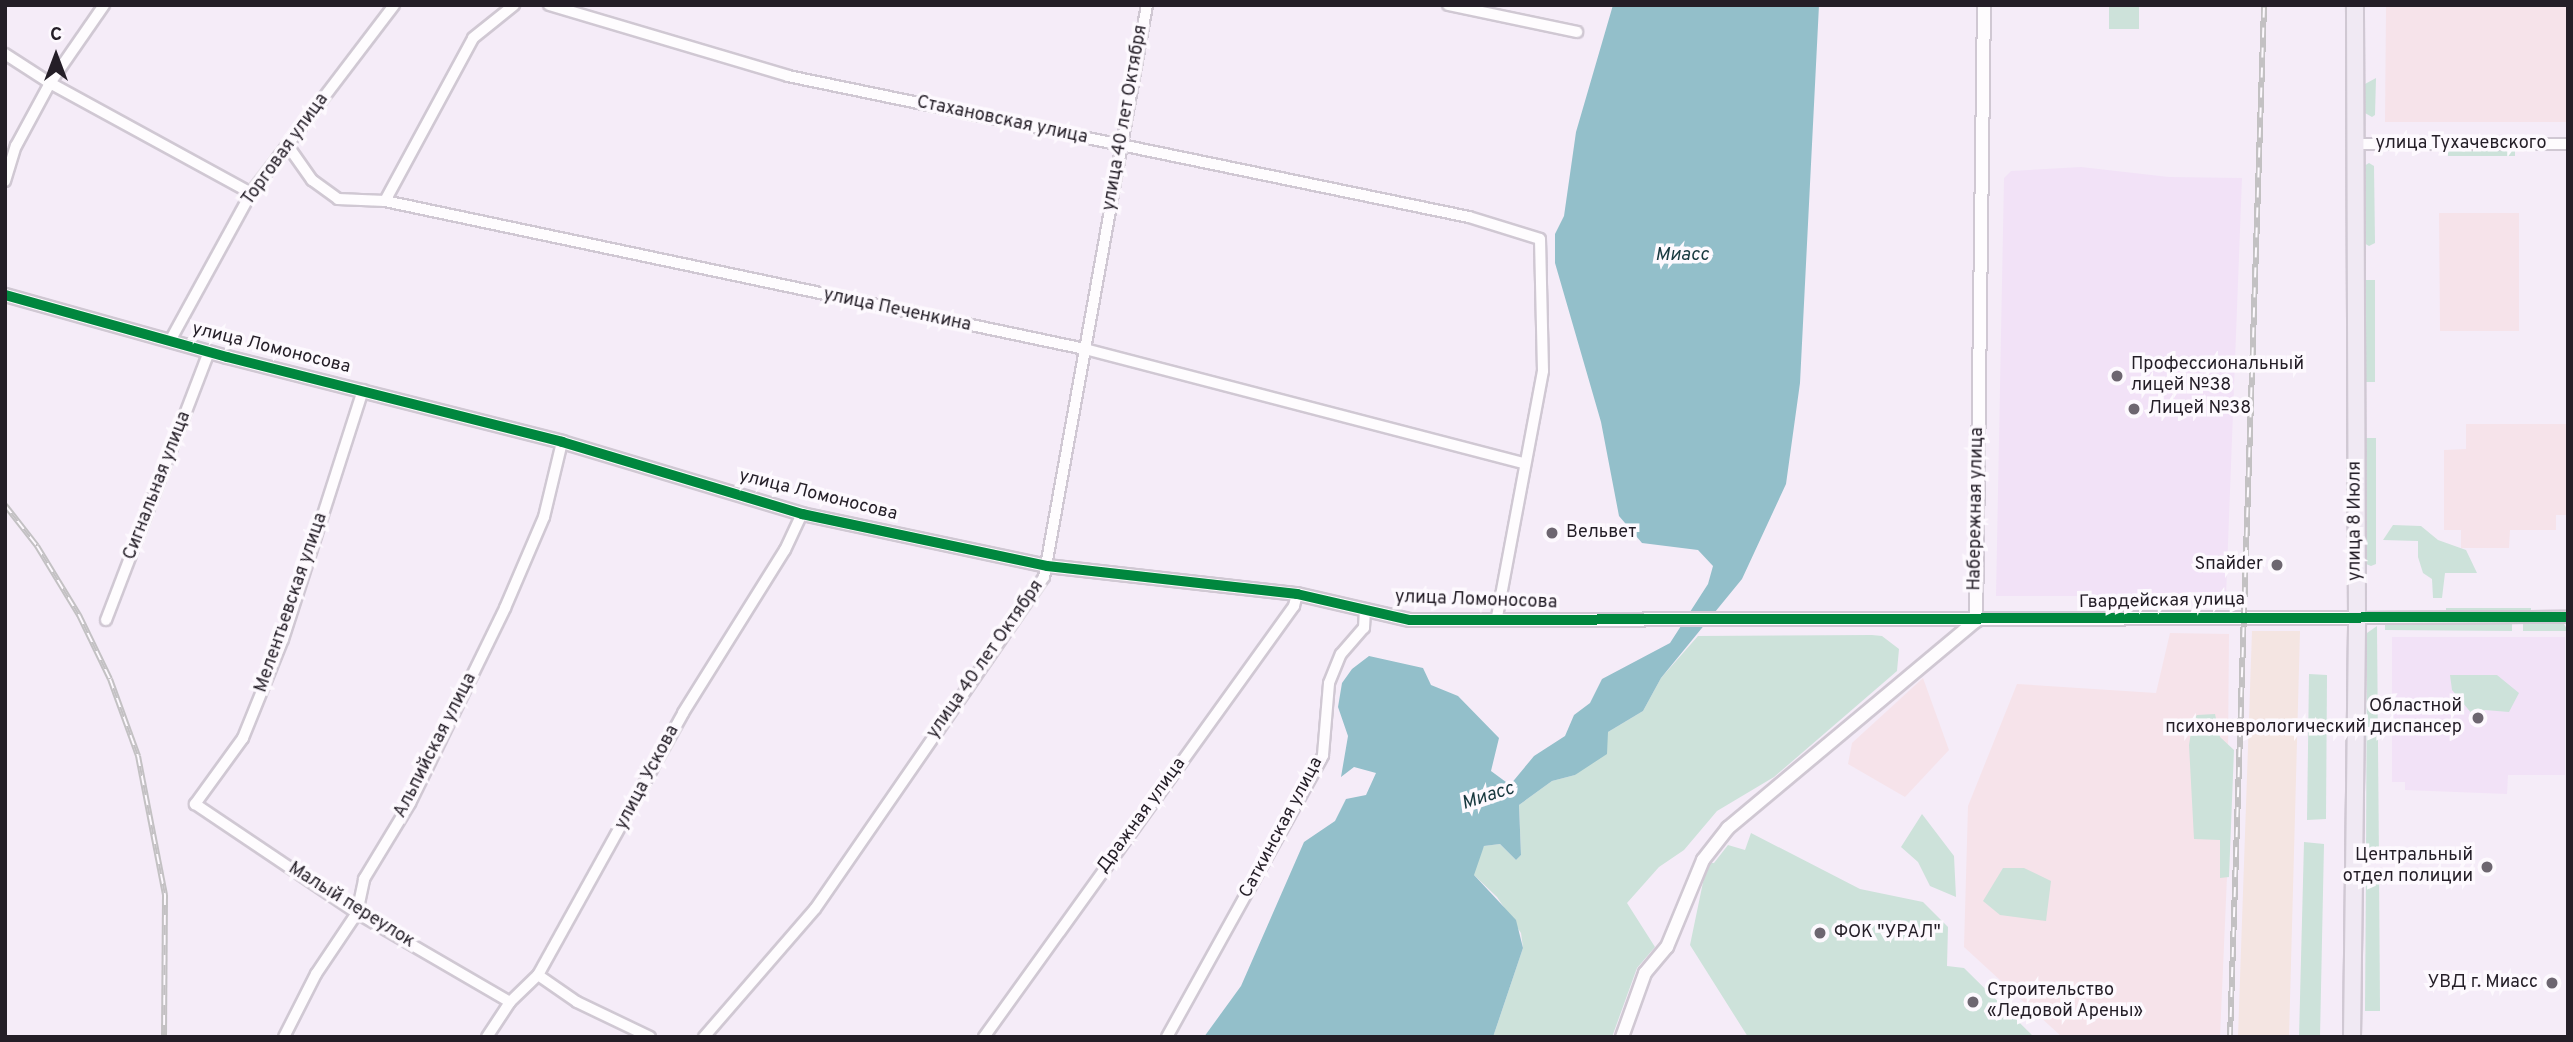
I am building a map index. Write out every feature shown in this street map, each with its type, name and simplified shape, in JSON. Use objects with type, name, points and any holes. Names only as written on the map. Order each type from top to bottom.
[{"type":"main road","name":"улица 8 Июля","points":[[2352,1037],[2357,618],[2355,5]]},
{"type":"street","points":[[5,181],[16,146],[50,83],[104,5]]},
{"type":"street","name":"Торговая улица","points":[[170,341],[251,193],[394,5]]},
{"type":"street","points":[[385,201],[473,38],[514,5]]},
{"type":"street","name":"Стахановская улица","points":[[549,5],[788,76],[1469,217],[1540,239],[1543,370],[1524,463]]},
{"type":"street","name":"улица 40 лет Октября","points":[[704,1037],[815,909],[979,675],[1044,577],[1147,5]]},
{"type":"street","points":[[1448,5],[1577,32]]},
{"type":"street","name":"Набережная улица","points":[[1976,621],[1984,5]]},
{"type":"street","points":[[5,54],[50,83],[251,193]]},
{"type":"street","name":"улица Тухачевского","points":[[2354,145],[2568,144]]},
{"type":"street","name":"улица Печенкина","points":[[288,146],[312,180],[338,199],[385,201],[1085,349],[1524,463]]},
{"type":"street","name":"улица Ломоносова","points":[[5,295],[209,352],[562,442],[802,514],[1046,566],[1297,594],[1410,620],[1756,622]]},
{"type":"street","name":"Сигнальная улица","points":[[106,620],[209,352]]},
{"type":"street","name":"Мелентьевская улица","points":[[195,804],[248,726],[283,639],[363,390]]},
{"type":"street","name":"Альпийская улица","points":[[284,1037],[316,974],[358,913],[364,879],[410,803],[505,608],[544,517],[562,442]]},
{"type":"street","points":[[1496,621],[1524,463]]},
{"type":"street","name":"улица Ускова","points":[[487,1037],[510,1003],[538,975],[683,713],[785,550],[802,514]]},
{"type":"street","name":"Дражная улица","points":[[984,1037],[1293,606],[1297,594]]},
{"type":"street","name":"Саткинская улица","points":[[1167,1037],[1323,755],[1329,683],[1341,654],[1364,628],[1365,611]]},
{"type":"street","name":"Гвардейская улица","points":[[1756,622],[2568,617]]},
{"type":"street","points":[[1622,1037],[1646,973],[1667,947],[1703,860],[1728,828],[1976,621]]},
{"type":"street","name":"Малый переулок","points":[[195,804],[358,913],[510,1003]]},
{"type":"street","points":[[538,975],[578,1002],[650,1037]]},
{"type":"shaded area","points":[[2386,5],[2568,5],[2568,122],[2385,122]]},
{"type":"shaded area","name":"Профессиональный лицей №38","points":[[2081,167],[2169,177],[2242,178],[2226,596],[1996,596],[2004,178],[2011,171]]},
{"type":"shaded area","points":[[2439,213],[2519,213],[2519,331],[2440,331]]},
{"type":"shaded area","points":[[2466,424],[2567,424],[2567,515],[2556,515],[2556,530],[2510,530],[2509,548],[2461,548],[2461,530],[2444,530],[2444,450],[2466,449]]},
{"type":"shaded area","points":[[2252,631],[2300,631],[2289,1037],[2238,1037]]},
{"type":"shaded area","points":[[2170,633],[2229,634],[2227,877],[2220,1037],[2062,1037],[1964,947],[1968,806],[2017,684],[2156,693]]},
{"type":"shaded area","name":"Областной психоневрологический диспансер","points":[[2392,637],[2565,637],[2565,775],[2508,775],[2507,794],[2405,790],[2405,782],[2392,782]]},
{"type":"shaded area","points":[[1923,678],[1949,750],[1905,797],[1848,764],[1852,743]]},
{"type":"green space","points":[[2109,5],[2139,5],[2139,29],[2109,29]]},
{"type":"green space","points":[[2376,78],[2375,115],[2372,117],[2365,113],[2365,84]]},
{"type":"green space","points":[[2448,149],[2515,149],[2515,156],[2448,156]]},
{"type":"green space","points":[[2369,163],[2374,166],[2375,243],[2369,246],[2364,243],[2364,166]]},
{"type":"green space","points":[[2365,280],[2375,280],[2375,382],[2365,382]]},
{"type":"green space","points":[[2366,438],[2376,438],[2376,564],[2371,566],[2366,564]]},
{"type":"green space","points":[[2393,525],[2421,526],[2438,540],[2466,550],[2477,573],[2445,573],[2442,598],[2433,598],[2432,579],[2423,573],[2418,557],[2418,541],[2383,540]]},
{"type":"green space","points":[[2446,608],[2531,608],[2531,614],[2446,614]]},
{"type":"green space","points":[[2385,624],[2512,624],[2512,631],[2385,630]]},
{"type":"green space","points":[[2523,624],[2564,624],[2568,631],[2523,631]]},
{"type":"green space","points":[[2377,626],[2379,860],[2366,860],[2367,633]]},
{"type":"green space","points":[[1698,636],[1882,636],[1899,649],[1897,671],[1774,777],[1717,811],[1684,850],[1659,867],[1627,903],[1655,947],[1637,968],[1612,1037],[1493,1037],[1523,948],[1521,933],[1497,897],[1474,875],[1474,865],[1484,846],[1500,844],[1516,860],[1521,855],[1519,805],[1552,781],[1575,775],[1608,732],[1643,711],[1661,678]]},
{"type":"green space","points":[[2309,674],[2327,675],[2326,819],[2307,820]]},
{"type":"green space","points":[[2450,675],[2497,675],[2519,693],[2509,712],[2485,710],[2473,715],[2452,690]]},
{"type":"green space","points":[[2215,714],[2220,737],[2234,750],[2229,877],[2220,878],[2220,840],[2194,839],[2189,745],[2193,720],[2197,715]]},
{"type":"green space","points":[[1922,814],[1954,856],[1956,897],[1930,886],[1918,862],[1901,847]]},
{"type":"green space","name":"ФОК \"УРАЛ\"","points":[[1751,833],[1860,889],[1923,902],[1948,927],[1947,966],[1964,968],[2034,1037],[1748,1037],[1690,945],[1707,863],[1714,863],[1728,845],[1745,850]]},
{"type":"green space","points":[[2304,842],[2324,844],[2320,1037],[2299,1037]]},
{"type":"green space","points":[[2003,868],[2024,868],[2051,881],[2046,921],[2000,915],[1983,901]]},
{"type":"green space","points":[[2366,871],[2379,871],[2380,1011],[2365,1011]]},
{"type":"water","name":"Миасс","points":[[1613,5],[1819,5],[1800,383],[1786,484],[1742,579],[1661,678],[1643,711],[1608,732],[1607,754],[1575,775],[1552,781],[1519,805],[1521,855],[1516,860],[1500,844],[1484,846],[1474,875],[1516,920],[1523,948],[1493,1037],[1204,1037],[1241,986],[1304,842],[1335,821],[1346,799],[1366,795],[1376,773],[1354,767],[1341,777],[1348,736],[1338,707],[1342,683],[1352,669],[1369,656],[1423,668],[1431,685],[1458,696],[1499,738],[1491,771],[1510,785],[1534,756],[1565,736],[1574,715],[1590,703],[1602,679],[1670,643],[1708,584],[1713,566],[1698,550],[1642,543],[1619,516],[1601,422],[1555,263],[1555,234],[1564,216],[1576,132]]},
{"type":"railway","points":[[2230,1037],[2264,5]]},
{"type":"railway","points":[[5,505],[37,546],[79,615],[110,679],[138,756],[165,895],[164,1037]]},
{"type":"cycle path","points":[[5,295],[227,357],[562,442],[802,514],[1047,566],[1297,594],[1410,620],[2568,617]]},
{"type":"place","name":"Профессиональный лицей №38","points":[[2117,376]]},
{"type":"place","name":"Лицей №38","points":[[2134,409]]},
{"type":"place","name":"Вельвет","points":[[1552,533]]},
{"type":"place","name":"Sпайder","points":[[2277,565]]},
{"type":"place","name":"Областной психоневрологический диспансер","points":[[2478,718]]},
{"type":"place","name":"Центральный отдел полиции","points":[[2487,867]]},
{"type":"place","name":"ФОК \"УРАЛ\"","points":[[1820,933]]},
{"type":"place","name":"УВД г. Миасс","points":[[2552,983]]},
{"type":"place","name":"Строительство «Ледовой Арены»","points":[[1973,1002]]}]
